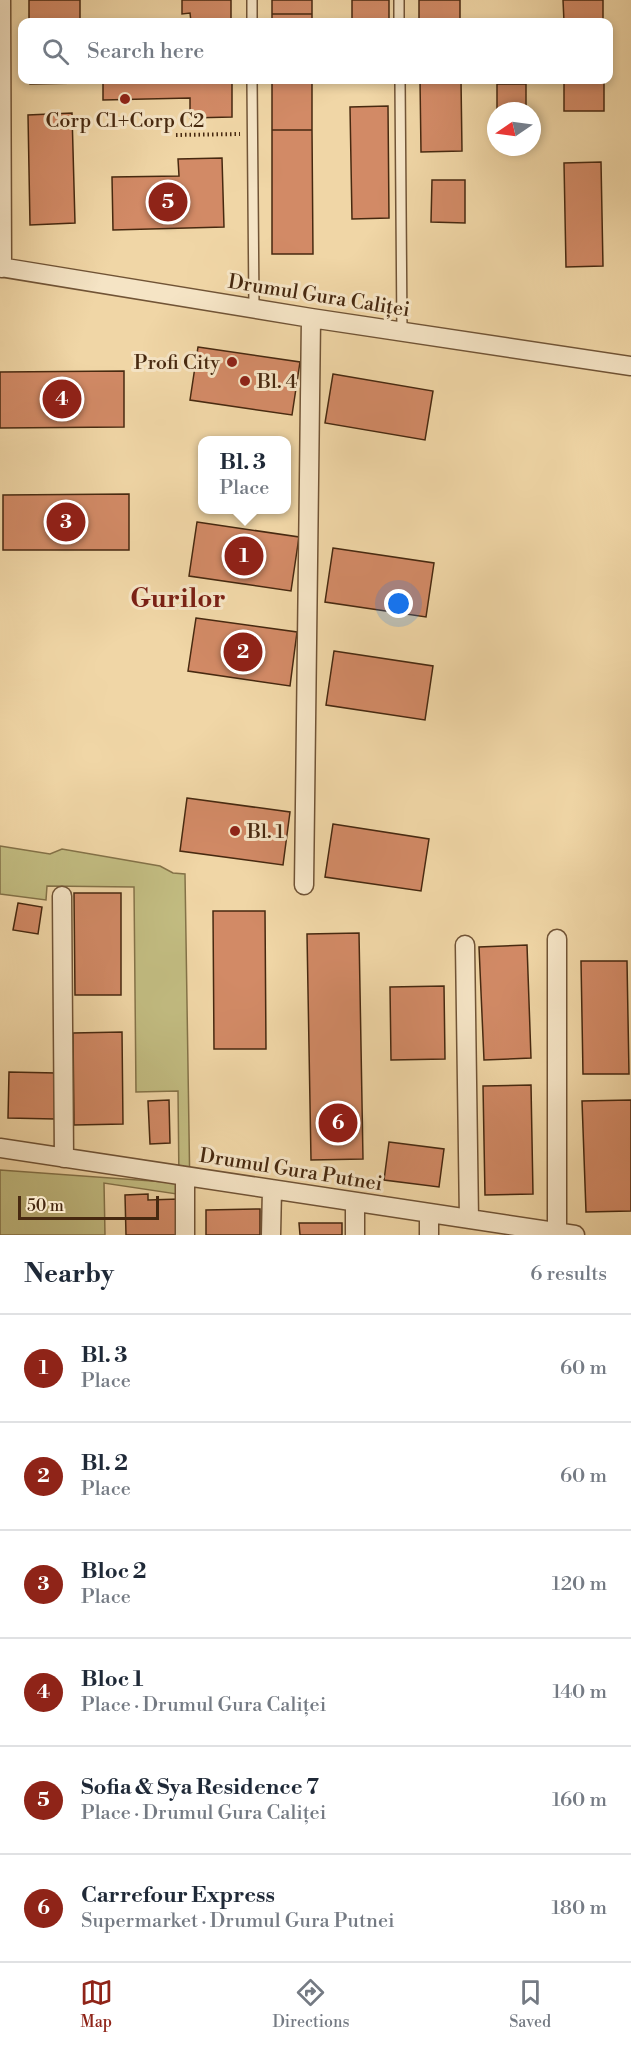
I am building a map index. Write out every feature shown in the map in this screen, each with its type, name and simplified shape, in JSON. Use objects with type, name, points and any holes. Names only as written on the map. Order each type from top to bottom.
[{"type":"street","points":[[1,0],[1,267]]},
{"type":"street","name":"Drumul Gura Caliței","points":[[1,267],[311,318],[631,366]]},
{"type":"street","points":[[304,885],[311,318]]},
{"type":"street","points":[[62,896],[64,1158]]},
{"type":"street","points":[[557,939],[568,1234]]},
{"type":"street","points":[[465,945],[469,1219]]},
{"type":"street","name":"Drumul Gura Putnei","points":[[0,1148],[568,1234]]},
{"type":"street","points":[[185,1176],[185,1235]]},
{"type":"street","points":[[271,1235],[272,1189]]},
{"type":"street","points":[[355,1202],[355,1235]]},
{"type":"street","points":[[429,1213],[429,1235]]},
{"type":"lane","points":[[252,0],[252,18]]},
{"type":"lane","points":[[399,0],[399,18]]},
{"type":"lane","points":[[252,84],[254,308]]},
{"type":"lane","points":[[400,84],[402,332]]},
{"type":"path","points":[[176,135],[253,134]]},
{"type":"shaded area","points":[[0,846],[50,854],[62,849],[160,866],[173,873],[185,874],[190,1196],[104,1183],[105,1235],[0,1235],[0,1170],[179,1183],[178,1091],[136,1092],[134,887],[47,886],[46,900],[0,894]]},
{"type":"building","points":[[29,0],[80,0],[80,18],[29,18]]},
{"type":"building","points":[[182,0],[231,0],[231,18],[191,18],[190,13],[182,14]]},
{"type":"building","points":[[272,0],[312,0],[312,14],[272,14]]},
{"type":"building","points":[[352,0],[389,0],[389,18],[352,18]]},
{"type":"building","points":[[419,0],[460,0],[460,18],[419,18]]},
{"type":"building","points":[[563,0],[603,0],[603,18],[564,18]]},
{"type":"building","points":[[272,14],[312,14],[312,18],[272,18]]},
{"type":"building","name":"Corp C1+Corp C2","points":[[103,84],[232,84],[232,117],[190,118],[190,98],[103,100]]},
{"type":"building","points":[[272,84],[312,84],[312,130],[272,130]]},
{"type":"building","points":[[420,84],[461,84],[462,151],[421,152]]},
{"type":"building","points":[[497,84],[526,84],[526,102],[497,102]]},
{"type":"building","points":[[564,84],[604,84],[604,111],[564,111]]},
{"type":"building","points":[[388,106],[389,218],[352,219],[350,107]]},
{"type":"building","points":[[72,113],[75,223],[30,225],[28,115]]},
{"type":"building","points":[[272,130],[312,130],[313,254],[272,254]]},
{"type":"building","points":[[222,158],[224,227],[113,230],[112,177],[179,176],[178,159]]},
{"type":"building","points":[[601,162],[603,266],[566,267],[564,163]]},
{"type":"building","points":[[432,180],[465,180],[465,223],[431,222]]},
{"type":"building","name":"Bl. 4","points":[[198,347],[300,362],[292,415],[190,400]]},
{"type":"building","points":[[124,371],[124,427],[0,428],[0,372]]},
{"type":"building","name":"Bl. 4","points":[[333,374],[433,391],[425,440],[325,423]]},
{"type":"building","points":[[129,494],[129,550],[3,550],[3,495]]},
{"type":"building","points":[[197,522],[299,537],[291,591],[189,576]]},
{"type":"building","points":[[333,548],[434,563],[426,617],[325,602]]},
{"type":"building","points":[[196,618],[297,632],[290,686],[188,671]]},
{"type":"building","points":[[334,651],[433,666],[425,720],[326,705]]},
{"type":"building","name":"Bl. 1","points":[[187,798],[290,812],[283,865],[180,851]]},
{"type":"building","name":"Bl. 1","points":[[333,824],[429,839],[421,891],[325,877]]},
{"type":"building","points":[[74,893],[121,893],[121,995],[75,995]]},
{"type":"building","points":[[18,903],[42,907],[38,934],[13,930]]},
{"type":"building","points":[[213,911],[265,911],[266,1049],[214,1049]]},
{"type":"building","points":[[359,933],[363,1159],[311,1160],[307,934]]},
{"type":"building","points":[[527,945],[531,1058],[484,1060],[479,947]]},
{"type":"building","points":[[581,961],[627,961],[629,1074],[583,1074]]},
{"type":"building","points":[[444,986],[445,1059],[391,1060],[390,987]]},
{"type":"building","points":[[122,1032],[123,1124],[74,1125],[73,1033]]},
{"type":"building","points":[[9,1072],[56,1073],[55,1119],[8,1118]]},
{"type":"building","points":[[531,1085],[533,1194],[485,1195],[483,1086]]},
{"type":"building","points":[[169,1100],[170,1143],[150,1144],[148,1101]]},
{"type":"building","points":[[631,1100],[631,1211],[586,1212],[582,1101]]},
{"type":"building","points":[[389,1142],[444,1149],[439,1187],[384,1180]]},
{"type":"building","points":[[148,1194],[148,1200],[179,1199],[180,1235],[126,1235],[125,1195]]},
{"type":"building","points":[[260,1209],[260,1235],[206,1235],[206,1210]]},
{"type":"building","points":[[299,1223],[342,1223],[342,1235],[300,1235]]},
{"type":"place","name":"Corp C1+Corp C2","points":[[125,99]]},
{"type":"place","name":"Sofia & Sya Residence 7","points":[[168,202]]},
{"type":"place","name":"Profi City","points":[[232,362]]},
{"type":"place","name":"Bl. 4","points":[[245,381]]},
{"type":"place","name":"Bloc 1","points":[[62,399]]},
{"type":"place","name":"Bloc 2","points":[[66,522]]},
{"type":"place","name":"Bl. 3","points":[[244,556]]},
{"type":"place","name":"Bl. 2","points":[[243,652]]},
{"type":"place","name":"Bl. 1","points":[[235,831]]},
{"type":"place","name":"Carrefour Express","points":[[338,1123]]},
{"type":"district","name":"Gurilor","points":[[178,598]]}]
